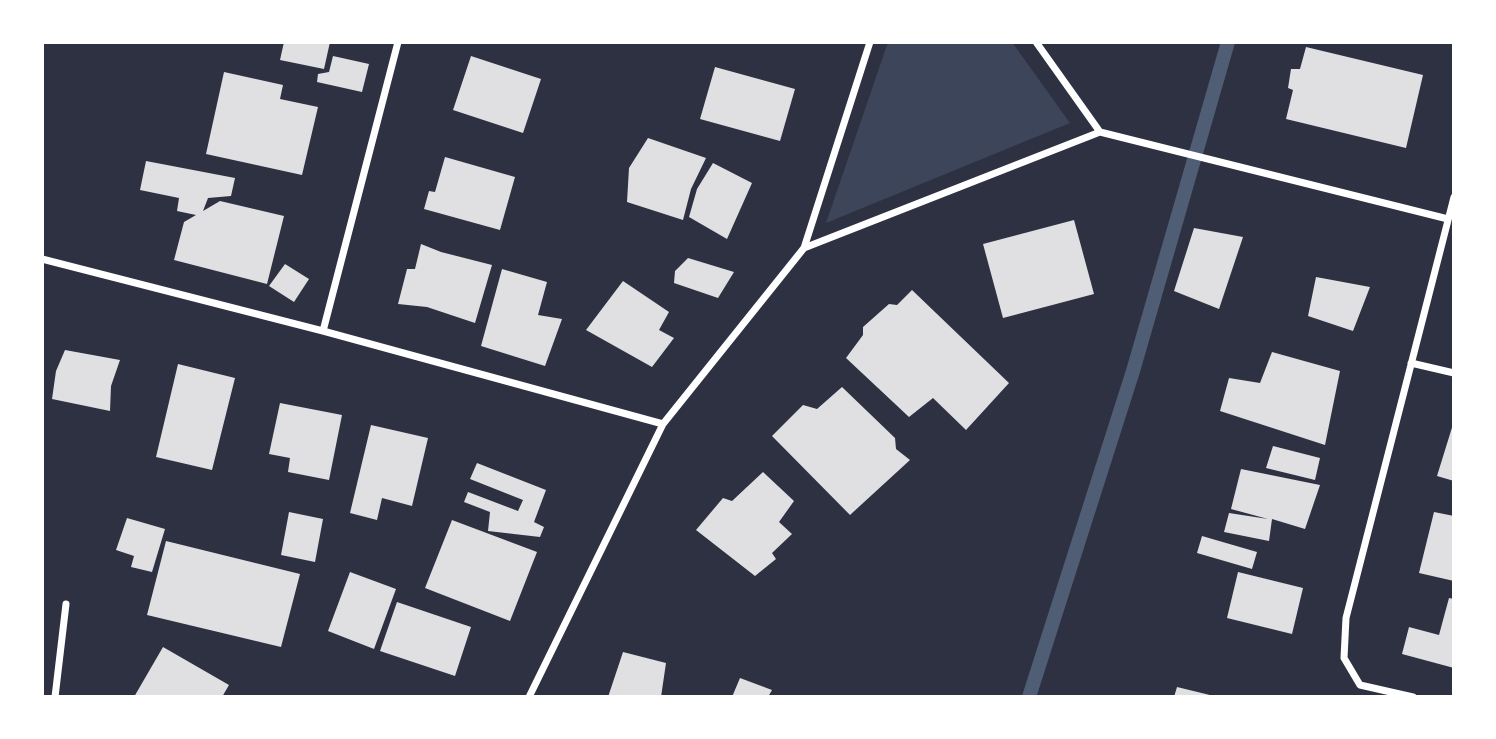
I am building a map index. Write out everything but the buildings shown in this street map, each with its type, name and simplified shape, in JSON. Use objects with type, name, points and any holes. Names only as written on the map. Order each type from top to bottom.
[{"type":"street","points":[[323,331],[398,42]]},
{"type":"street","points":[[529,697],[663,424],[804,248],[870,42]]},
{"type":"street","points":[[1036,42],[1100,132]]},
{"type":"street","points":[[804,248],[1100,132],[1448,219]]},
{"type":"street","points":[[1413,697],[1360,685],[1344,658],[1346,618],[1454,197]]},
{"type":"street","points":[[42,260],[323,331],[663,424]]},
{"type":"street","points":[[1411,363],[1454,373]]},
{"type":"street","points":[[55,697],[66,604]]},
{"type":"shaded area","points":[[888,42],[1012,42],[1070,123],[826,223]]},
{"type":"waterway","points":[[1029,697],[1133,371],[1228,42]]}]
